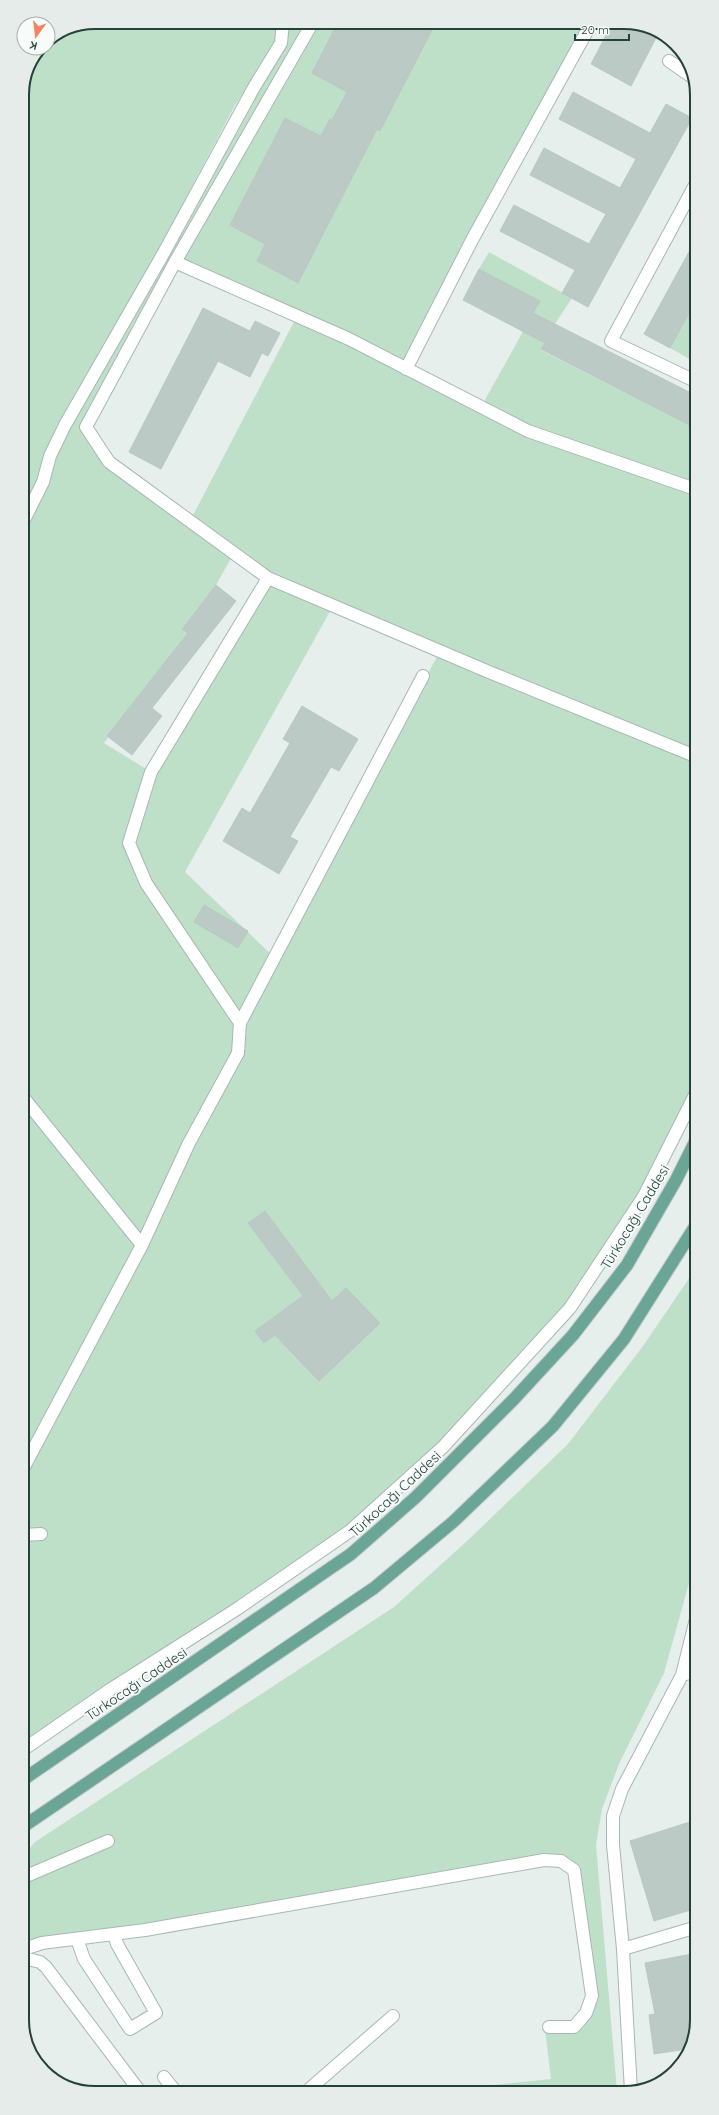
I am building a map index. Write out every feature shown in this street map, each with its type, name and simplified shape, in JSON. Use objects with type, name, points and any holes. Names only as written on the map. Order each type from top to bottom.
[{"type":"main road","name":"Türkocağı Caddesi","points":[[29,1776],[351,1554],[416,1497],[514,1399],[573,1335],[627,1265],[676,1180],[690,1152]]},
{"type":"main road","points":[[29,1823],[374,1588],[453,1522],[553,1426],[624,1338],[690,1234]]},
{"type":"street","points":[[29,510],[43,482],[50,456],[65,425],[162,256],[253,89],[281,43],[282,29]]},
{"type":"street","points":[[309,29],[175,262],[86,428],[109,462],[268,578],[488,672],[690,754]]},
{"type":"street","points":[[406,368],[476,234],[588,29]]},
{"type":"street","points":[[669,62],[686,73]]},
{"type":"street","points":[[690,194],[611,340],[690,379]]},
{"type":"street","points":[[175,262],[349,339],[528,431],[690,487]]},
{"type":"street","points":[[240,1023],[146,883],[129,843],[151,772],[268,578]]},
{"type":"street","points":[[29,1458],[142,1245],[189,1143],[238,1053],[240,1023],[423,676]]},
{"type":"street","points":[[29,1746],[111,1689],[237,1609],[350,1531],[443,1447],[570,1308],[644,1196],[690,1105]]},
{"type":"street","points":[[29,1110],[142,1245]]},
{"type":"street","points":[[29,1535],[41,1534]]},
{"type":"street","points":[[631,2085],[623,1949],[613,1845],[613,1816],[622,1789],[682,1675],[690,1643]]},
{"type":"street","points":[[682,1675],[690,1673]]},
{"type":"street","points":[[29,1875],[108,1841]]},
{"type":"street","points":[[29,1952],[42,1943],[114,1934],[544,1860],[561,1861],[574,1870],[592,1996],[586,2013],[574,2027],[549,2027]]},
{"type":"street","points":[[623,1949],[690,1929]]},
{"type":"street","points":[[78,1939],[84,1959],[130,2029],[156,2013],[114,1934]]},
{"type":"street","points":[[29,1957],[40,1962],[46,1967],[136,2086]]},
{"type":"street","points":[[313,2086],[393,2016]]},
{"type":"street","points":[[164,2077],[171,2086]]},
{"type":"green space","points":[[588,29],[406,368],[481,407],[540,301],[479,269],[489,252],[572,298],[555,324],[541,350],[690,425],[690,1105],[644,1196],[570,1308],[443,1447],[350,1531],[29,1746],[29,95],[30,82],[34,70],[42,56],[56,56],[56,42],[70,34],[82,30]],"holes":[[[279,37],[74,409],[234,107]],[[175,262],[297,316],[190,521],[109,462],[86,427]],[[234,553],[268,578],[151,772],[104,743],[188,633],[182,628],[216,585]],[[333,606],[440,651],[271,965],[274,957],[185,872]]]},
{"type":"green space","points":[[690,311],[690,359],[670,348]]},
{"type":"green space","points":[[690,1277],[690,1580],[664,1673],[619,1764],[602,1809],[596,1845],[617,2086],[485,2086],[551,2079],[545,2029],[574,2027],[592,1996],[574,1870],[561,1861],[145,1930],[29,1942],[29,1849],[35,1842],[394,1607],[466,1542],[568,1444],[643,1346]]},
{"type":"building","points":[[334,29],[432,29],[380,131],[377,129],[298,283],[257,261],[265,244],[230,225],[285,118],[321,136],[330,119],[332,120],[347,92],[312,73]]},
{"type":"building","points":[[609,29],[637,30],[656,38],[631,86],[591,64]]},
{"type":"building","points":[[573,92],[650,133],[666,104],[690,117],[690,122],[588,307],[562,293],[575,270],[500,231],[514,205],[589,244],[606,214],[530,175],[544,148],[620,188],[636,159],[559,119]]},
{"type":"building","points":[[690,250],[690,311],[670,348],[644,334]]},
{"type":"building","points":[[479,269],[540,301],[533,313],[690,392],[690,425],[541,349],[545,343],[463,300]]},
{"type":"building","points":[[203,308],[250,331],[255,321],[280,333],[268,356],[262,353],[250,377],[218,361],[161,469],[129,452]]},
{"type":"building","points":[[216,585],[236,601],[152,708],[162,716],[132,755],[107,736],[188,633],[182,629]]},
{"type":"building","points":[[302,706],[358,739],[339,771],[331,767],[290,837],[298,841],[279,874],[223,841],[242,808],[250,813],[290,743],[283,739]]},
{"type":"building","points":[[204,905],[248,931],[238,948],[194,922]]},
{"type":"building","points":[[265,1211],[332,1301],[346,1288],[380,1323],[319,1381],[275,1335],[264,1343],[255,1331],[303,1296],[248,1223]]},
{"type":"building","points":[[690,1822],[690,1910],[654,1921],[630,1841]]},
{"type":"building","points":[[690,1954],[689,2033],[682,2050],[654,2054],[649,2015],[655,2014],[645,1963]]}]
